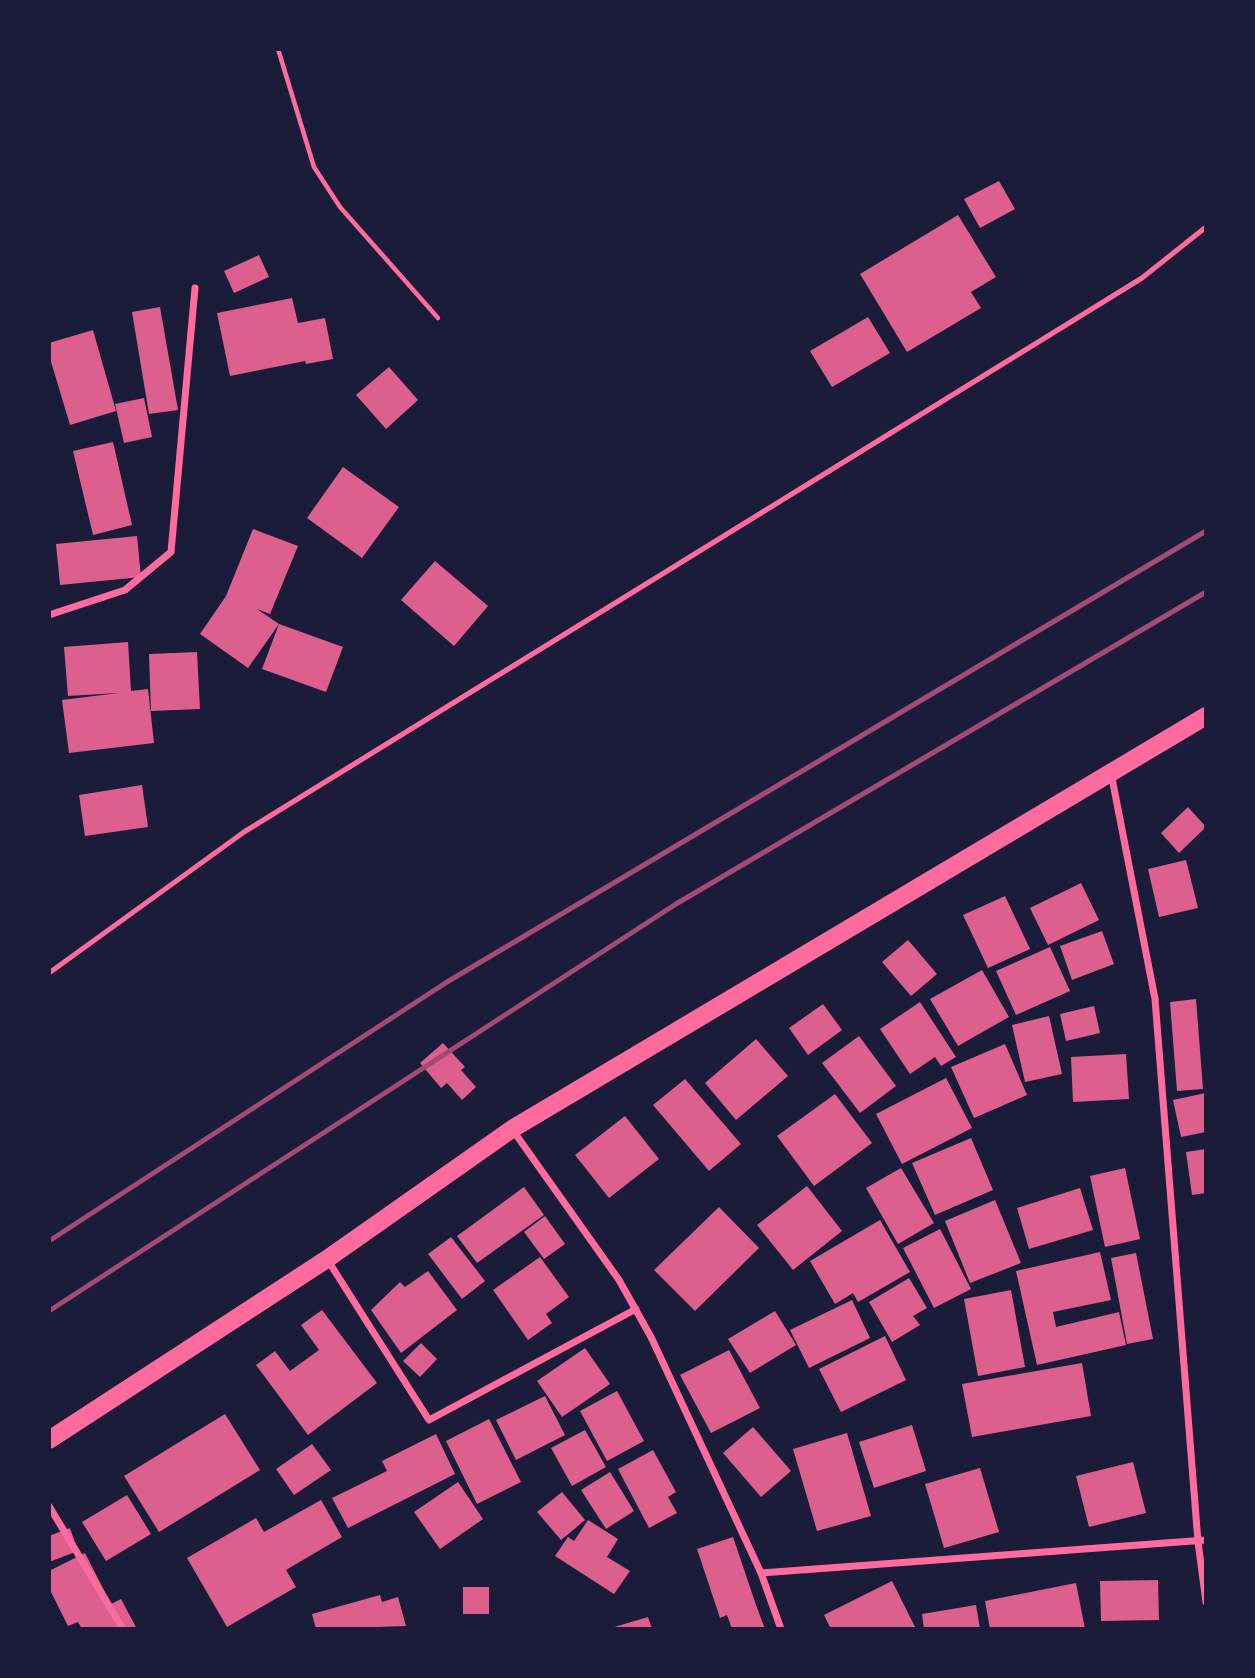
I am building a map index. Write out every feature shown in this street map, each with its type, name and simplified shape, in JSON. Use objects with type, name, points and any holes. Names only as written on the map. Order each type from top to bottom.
[{"type":"main road","points":[[49,1440],[327,1259],[512,1129],[1206,716]]},
{"type":"street","points":[[49,615],[125,590],[171,552],[195,288]]},
{"type":"street","points":[[1111,773],[1156,999],[1206,1602]]},
{"type":"street","points":[[512,1129],[619,1280],[636,1309],[761,1573],[781,1629]]},
{"type":"street","points":[[327,1259],[429,1420],[636,1309]]},
{"type":"street","points":[[49,1506],[123,1629]]},
{"type":"street","points":[[761,1573],[1202,1541]]},
{"type":"lane","points":[[49,973],[244,832],[1142,278],[1206,227]]},
{"type":"path","points":[[278,49],[314,167],[340,207],[438,318]]},
{"type":"building","points":[[999,181],[1015,209],[980,228],[964,199]]},
{"type":"building","points":[[958,215],[996,277],[971,292],[981,308],[907,352],[860,274]]},
{"type":"building","points":[[259,255],[269,277],[234,293],[224,271]]},
{"type":"building","points":[[292,298],[298,323],[325,318],[333,359],[306,364],[305,361],[230,376],[217,313]]},
{"type":"building","points":[[160,307],[178,410],[149,414],[132,312]]},
{"type":"building","points":[[868,317],[890,353],[832,387],[810,351]]},
{"type":"building","points":[[93,330],[116,411],[70,425],[49,355],[49,343]]},
{"type":"building","points":[[389,367],[418,400],[386,429],[356,395]]},
{"type":"building","points":[[144,398],[152,437],[124,443],[115,404]]},
{"type":"building","points":[[113,442],[132,525],[93,535],[73,451]]},
{"type":"building","points":[[343,467],[399,507],[362,558],[307,518]]},
{"type":"building","points":[[253,529],[298,546],[270,614],[257,609],[279,624],[248,668],[200,634],[226,596]]},
{"type":"building","points":[[137,536],[141,577],[60,585],[56,544]]},
{"type":"building","points":[[435,561],[488,606],[454,646],[401,600]]},
{"type":"building","points":[[279,624],[343,647],[326,692],[262,669]]},
{"type":"building","points":[[128,642],[131,691],[148,689],[154,743],[69,753],[62,700],[118,693],[68,696],[64,647]]},
{"type":"building","points":[[197,652],[200,709],[151,711],[149,654]]},
{"type":"building","points":[[142,785],[148,827],[85,836],[79,795]]},
{"type":"building","points":[[1188,807],[1206,827],[1179,853],[1161,833]]},
{"type":"building","points":[[1186,860],[1198,908],[1159,917],[1148,869]]},
{"type":"building","points":[[1081,883],[1099,920],[1048,945],[1030,908]]},
{"type":"building","points":[[1005,896],[1030,949],[988,968],[963,915]]},
{"type":"building","points":[[1102,931],[1114,964],[1072,980],[1060,946]]},
{"type":"building","points":[[908,940],[937,974],[911,996],[882,962]]},
{"type":"building","points":[[1050,947],[1070,991],[1016,1015],[996,971]]},
{"type":"building","points":[[982,970],[1009,1017],[958,1046],[930,999]]},
{"type":"building","points":[[1196,999],[1203,1089],[1177,1091],[1170,1002]]},
{"type":"building","points":[[920,1002],[956,1057],[941,1066],[935,1057],[910,1074],[880,1029]]},
{"type":"building","points":[[823,1004],[842,1030],[808,1055],[789,1028]]},
{"type":"building","points":[[1094,1006],[1100,1033],[1066,1041],[1060,1014]]},
{"type":"building","points":[[1049,1016],[1062,1074],[1025,1082],[1012,1025]]},
{"type":"building","points":[[859,1036],[896,1086],[860,1113],[822,1063]]},
{"type":"building","points":[[756,1039],[788,1076],[736,1120],[705,1083]]},
{"type":"building","points":[[443,1043],[465,1067],[461,1070],[476,1087],[462,1100],[447,1083],[441,1088],[420,1063]]},
{"type":"building","points":[[1005,1044],[1027,1095],[974,1118],[951,1067]]},
{"type":"building","points":[[1126,1054],[1129,1099],[1073,1102],[1071,1057]]},
{"type":"building","points":[[946,1078],[972,1128],[902,1164],[876,1114]]},
{"type":"building","points":[[685,1079],[741,1144],[709,1171],[653,1105]]},
{"type":"building","points":[[1206,1093],[1206,1132],[1181,1137],[1173,1100]]},
{"type":"building","points":[[835,1094],[872,1143],[814,1186],[777,1136]]},
{"type":"building","points":[[625,1116],[659,1159],[609,1198],[575,1155]]},
{"type":"building","points":[[971,1138],[993,1190],[935,1215],[912,1163]]},
{"type":"building","points":[[1206,1149],[1206,1193],[1192,1195],[1186,1152]]},
{"type":"building","points":[[901,1168],[934,1223],[898,1244],[866,1188]]},
{"type":"building","points":[[1125,1168],[1140,1239],[1105,1247],[1090,1176]]},
{"type":"building","points":[[807,1186],[842,1231],[793,1270],[757,1225]]},
{"type":"building","points":[[524,1187],[544,1215],[477,1263],[457,1236]]},
{"type":"building","points":[[1080,1188],[1093,1230],[1029,1249],[1017,1208]]},
{"type":"building","points":[[995,1200],[1021,1263],[970,1283],[945,1221]]},
{"type":"building","points":[[719,1207],[759,1248],[695,1311],[654,1270]]},
{"type":"building","points":[[545,1216],[565,1244],[544,1259],[524,1232]]},
{"type":"building","points":[[880,1220],[910,1272],[858,1302],[853,1293],[835,1304],[810,1261]]},
{"type":"building","points":[[940,1229],[971,1289],[934,1308],[903,1248]]},
{"type":"building","points":[[451,1237],[485,1281],[462,1299],[428,1254]]},
{"type":"building","points":[[1100,1252],[1111,1300],[1053,1312],[1056,1327],[1119,1312],[1126,1345],[1037,1365],[1016,1271]]},
{"type":"building","points":[[1136,1253],[1153,1339],[1127,1344],[1111,1258]]},
{"type":"building","points":[[540,1257],[569,1297],[546,1314],[552,1323],[528,1340],[493,1290]]},
{"type":"building","points":[[428,1271],[457,1310],[401,1353],[371,1310],[400,1282],[405,1287]]},
{"type":"building","points":[[909,1278],[927,1308],[913,1316],[920,1325],[892,1342],[869,1302]]},
{"type":"building","points":[[1011,1290],[1025,1367],[978,1376],[964,1299]]},
{"type":"building","points":[[852,1300],[870,1338],[809,1368],[790,1330]]},
{"type":"building","points":[[322,1310],[377,1383],[308,1435],[256,1365],[275,1351],[290,1371],[319,1350],[301,1325]]},
{"type":"building","points":[[775,1311],[796,1345],[750,1373],[728,1339]]},
{"type":"building","points":[[885,1336],[906,1380],[841,1412],[819,1369]]},
{"type":"building","points":[[421,1343],[437,1359],[420,1377],[403,1361]]},
{"type":"building","points":[[585,1348],[610,1384],[562,1417],[537,1381]]},
{"type":"building","points":[[729,1350],[760,1408],[711,1433],[680,1375]]},
{"type":"building","points":[[1082,1363],[1091,1416],[972,1437],[962,1384]]},
{"type":"building","points":[[617,1391],[644,1441],[607,1461],[580,1411]]},
{"type":"building","points":[[545,1396],[565,1435],[516,1460],[496,1420]]},
{"type":"building","points":[[225,1414],[260,1470],[159,1532],[124,1476]]},
{"type":"building","points":[[489,1419],[521,1482],[477,1504],[446,1441]]},
{"type":"building","points":[[912,1425],[926,1471],[874,1488],[859,1442]]},
{"type":"building","points":[[753,1427],[791,1471],[761,1497],[723,1453]]},
{"type":"building","points":[[585,1430],[606,1467],[572,1486],[551,1448]]},
{"type":"building","points":[[847,1433],[871,1516],[817,1531],[793,1449]]},
{"type":"building","points":[[436,1434],[455,1474],[348,1528],[332,1498],[387,1471],[382,1461]]},
{"type":"building","points":[[312,1444],[331,1470],[294,1495],[276,1469]]},
{"type":"building","points":[[653,1450],[676,1492],[668,1497],[677,1513],[649,1528],[618,1469]]},
{"type":"building","points":[[1133,1462],[1146,1513],[1089,1527],[1076,1476]]},
{"type":"building","points":[[980,1468],[999,1532],[944,1548],[925,1484]]},
{"type":"building","points":[[610,1472],[634,1511],[606,1529],[581,1490]]},
{"type":"building","points":[[458,1482],[483,1519],[440,1549],[414,1512]]},
{"type":"building","points":[[562,1492],[585,1520],[561,1540],[537,1512]]},
{"type":"building","points":[[127,1495],[151,1534],[106,1561],[82,1522]]},
{"type":"building","points":[[321,1500],[342,1537],[286,1570],[296,1587],[227,1627],[187,1558],[256,1518],[264,1532]]},
{"type":"building","points":[[588,1520],[618,1539],[607,1557],[630,1571],[614,1594],[555,1556],[568,1537],[574,1541]]},
{"type":"building","points":[[70,1528],[78,1551],[49,1562],[49,1536]]},
{"type":"building","points":[[733,1537],[765,1629],[732,1629],[727,1615],[720,1618],[697,1549]]},
{"type":"building","points":[[85,1553],[111,1604],[121,1599],[137,1629],[82,1629],[78,1622],[68,1626],[49,1588],[49,1571]]},
{"type":"building","points":[[1158,1580],[1159,1620],[1101,1621],[1100,1581]]},
{"type":"building","points":[[892,1581],[916,1629],[831,1629],[824,1615]]},
{"type":"building","points":[[1076,1583],[1085,1629],[990,1629],[985,1601]]},
{"type":"building","points":[[463,1587],[489,1587],[489,1614],[463,1614]]},
{"type":"building","points":[[380,1595],[382,1602],[398,1597],[406,1626],[316,1629],[312,1614]]},
{"type":"building","points":[[976,1605],[980,1629],[924,1629],[922,1614]]},
{"type":"building","points":[[648,1617],[652,1629],[611,1629],[611,1628]]},
{"type":"railway","points":[[49,1241],[447,982],[1206,531]]},
{"type":"railway","points":[[49,1311],[676,904],[1206,592]]}]
